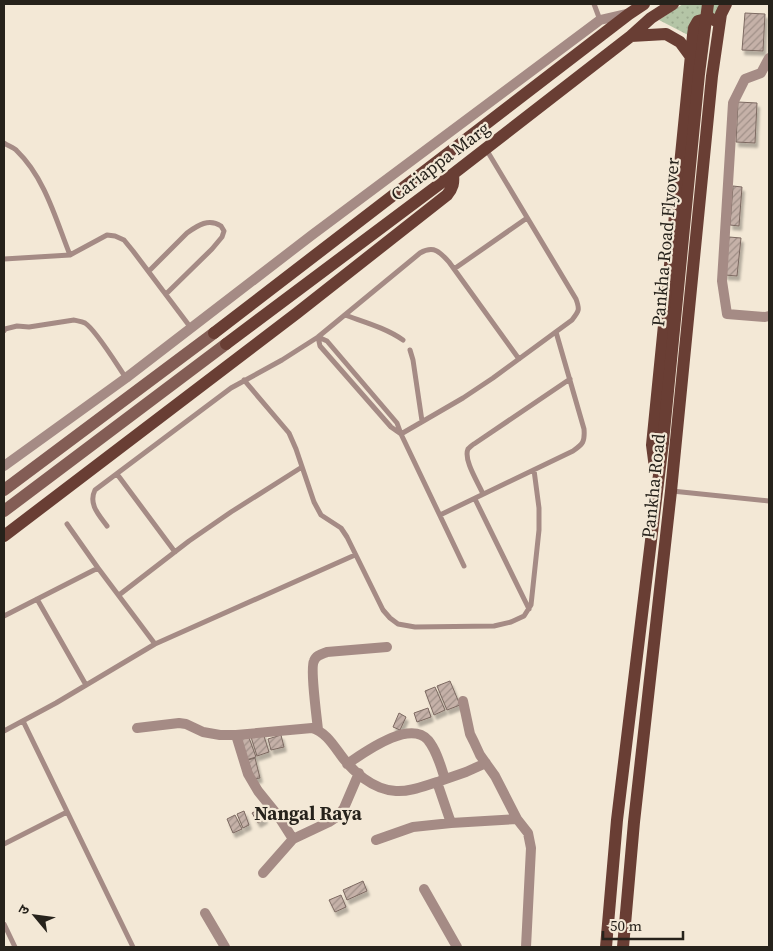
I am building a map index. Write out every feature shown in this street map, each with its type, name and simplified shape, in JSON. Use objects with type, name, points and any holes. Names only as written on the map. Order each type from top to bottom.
[{"type":"main road","name":"Cariappa Marg","points":[[4,490],[214,333],[644,4]]},
{"type":"main road","name":"Cariappa Marg","points":[[4,511],[453,174],[632,36],[651,18],[673,4]]},
{"type":"main road","name":"Pankha Road Flyover","points":[[658,484],[699,74],[708,4]]},
{"type":"main road","name":"Pankha Road","points":[[623,947],[634,822],[671,491],[712,76],[721,14],[726,4]]},
{"type":"main road","points":[[658,484],[652,445],[694,28],[698,21],[710,18],[715,20],[719,28]]},
{"type":"main road","points":[[632,36],[666,34],[680,42],[691,57]]},
{"type":"main road","points":[[4,536],[293,316],[447,195],[452,189],[454,182],[453,174]]},
{"type":"main road","name":"Pankha Road","points":[[606,947],[617,820],[658,484]]},
{"type":"street","points":[[4,466],[126,378],[312,235],[600,20],[629,14]]},
{"type":"street","points":[[769,58],[761,73],[745,79],[734,103],[722,281],[726,314],[769,316]]},
{"type":"street","points":[[318,730],[313,670],[314,661],[319,655],[327,652],[387,647]]},
{"type":"street","points":[[463,701],[470,734],[480,754],[495,776],[517,819],[528,833],[532,848],[526,947]]},
{"type":"street","points":[[137,728],[179,723],[204,732],[236,735],[312,728],[323,733],[347,764],[371,783],[386,790],[397,791],[416,788],[486,763]]},
{"type":"street","points":[[347,764],[387,739],[409,734],[419,734],[427,740],[435,752],[451,823]]},
{"type":"street","points":[[236,735],[248,774],[293,839]]},
{"type":"street","points":[[263,874],[293,839],[338,816],[344,808],[359,774]]},
{"type":"street","points":[[376,840],[413,827],[517,819]]},
{"type":"street","points":[[424,889],[457,947]]},
{"type":"street","points":[[204,913],[224,947]]},
{"type":"lane","points":[[594,4],[600,20]]},
{"type":"lane","points":[[4,143],[16,150],[31,167],[45,192],[70,255]]},
{"type":"lane","points":[[401,434],[493,378],[572,320],[579,312],[576,299],[486,148]]},
{"type":"lane","points":[[454,269],[527,218]]},
{"type":"lane","points":[[149,271],[193,228],[203,223],[212,222],[222,226],[224,232],[222,237],[166,294]]},
{"type":"lane","points":[[4,259],[70,255],[107,235],[115,236],[124,240],[134,251],[191,328]]},
{"type":"lane","points":[[108,526],[92,503],[92,496],[95,490],[231,388],[282,360],[318,337],[427,249],[435,250],[441,254],[454,269],[519,359]]},
{"type":"lane","points":[[345,315],[397,335],[403,340]]},
{"type":"lane","points":[[4,331],[5,329],[17,326],[29,327],[74,320],[80,321],[87,324],[126,378]]},
{"type":"lane","points":[[440,515],[573,452],[582,444],[585,438],[584,429],[556,332]]},
{"type":"lane","points":[[318,337],[320,346],[391,427],[401,434]]},
{"type":"lane","points":[[318,337],[327,340],[397,422],[464,566]]},
{"type":"lane","points":[[410,350],[422,421]]},
{"type":"lane","points":[[483,494],[468,462],[468,449],[570,379]]},
{"type":"lane","points":[[244,380],[289,433],[314,502],[321,515],[341,528],[383,610],[398,624],[415,627],[494,626],[511,622],[524,616],[531,605],[539,530],[539,508],[534,470]]},
{"type":"lane","points":[[119,595],[231,512],[302,467]]},
{"type":"lane","points":[[116,474],[175,552]]},
{"type":"lane","points":[[671,491],[769,501]]},
{"type":"lane","points":[[474,499],[529,608]]},
{"type":"lane","points":[[67,524],[156,644]]},
{"type":"lane","points":[[4,731],[156,644],[355,555]]},
{"type":"lane","points":[[4,616],[98,568]]},
{"type":"lane","points":[[37,599],[86,684]]},
{"type":"lane","points":[[23,721],[132,947]]},
{"type":"lane","points":[[4,844],[67,812]]},
{"type":"lane","points":[[4,924],[15,947]]},
{"type":"green space","points":[[683,4],[722,4],[716,17],[688,35],[659,20]]},
{"type":"building","points":[[745,13],[765,14],[763,51],[742,50]]},
{"type":"building","points":[[738,102],[757,103],[755,143],[736,142]]},
{"type":"building","points":[[733,186],[742,187],[739,226],[730,225]]},
{"type":"building","points":[[729,237],[741,238],[737,276],[725,275]]},
{"type":"building","points":[[450,681],[460,705],[447,710],[437,686]]},
{"type":"building","points":[[435,687],[445,710],[434,715],[425,691]]},
{"type":"building","points":[[428,708],[431,717],[417,722],[414,713]]},
{"type":"building","points":[[399,713],[406,717],[400,730],[393,727]]},
{"type":"building","points":[[263,733],[269,752],[257,756],[251,737]]},
{"type":"building","points":[[248,735],[256,757],[246,760],[239,739]]},
{"type":"building","points":[[281,735],[284,747],[271,750],[268,739]]},
{"type":"building","points":[[255,758],[260,778],[254,779],[248,760]]},
{"type":"building","points":[[260,809],[265,819],[258,823],[252,813]]},
{"type":"building","points":[[244,811],[249,825],[243,828],[237,814]]},
{"type":"building","points":[[235,815],[242,829],[233,833],[227,819]]},
{"type":"building","points":[[363,881],[367,891],[347,900],[343,890]]},
{"type":"building","points":[[341,895],[346,907],[335,912],[329,900]]},
{"type":"district","name":"Nangal Raya","points":[[308,813]]}]
